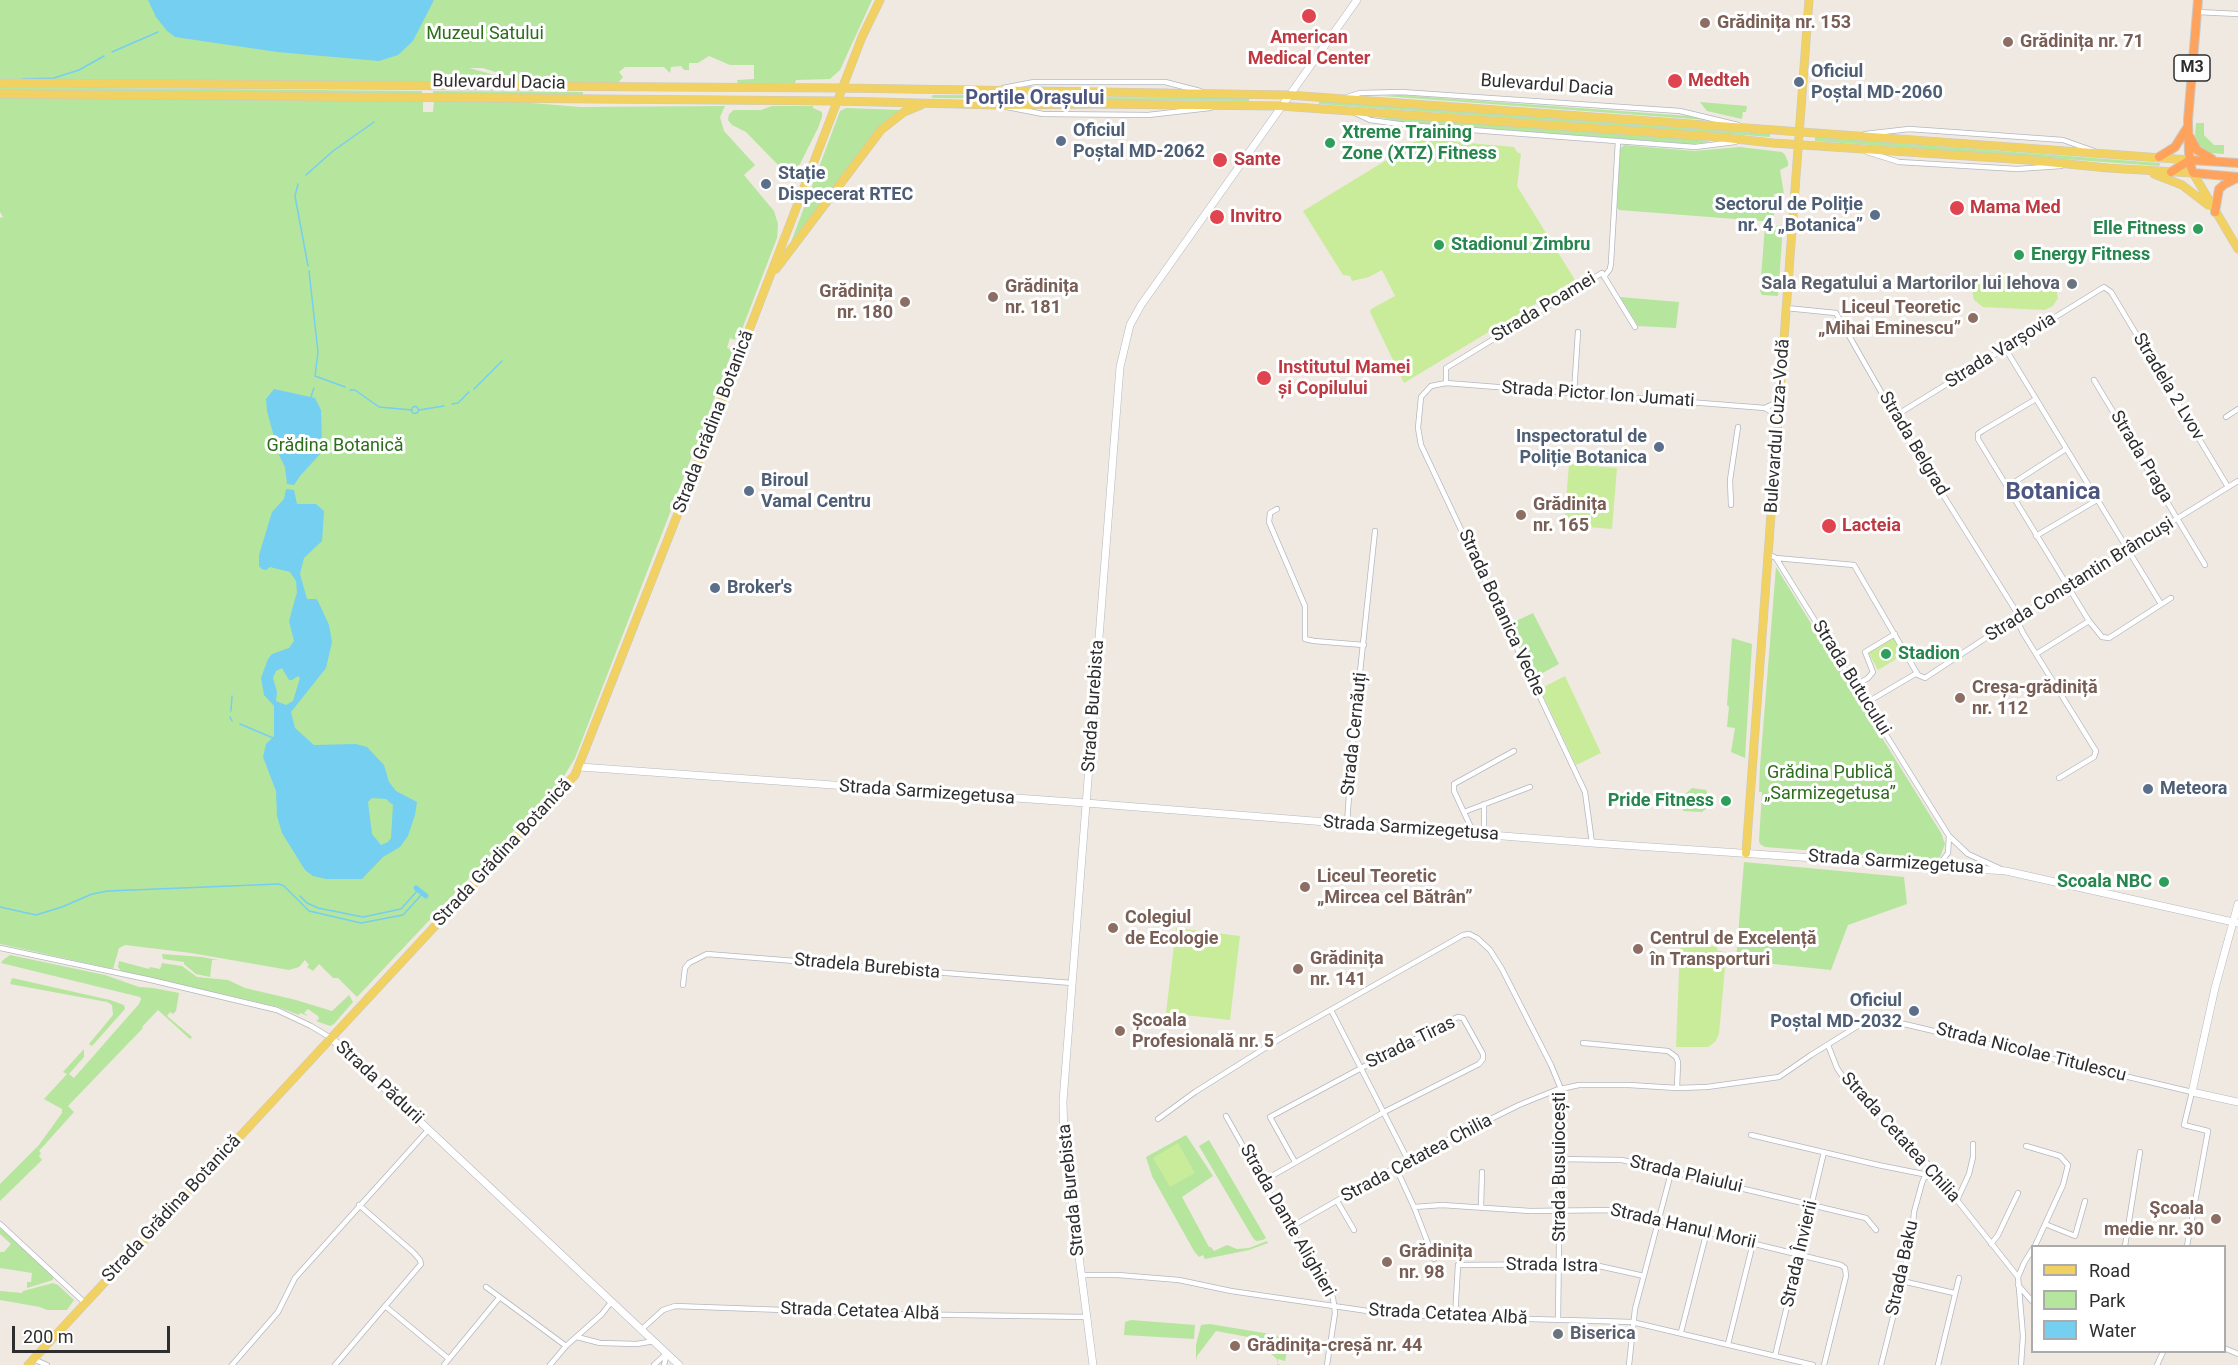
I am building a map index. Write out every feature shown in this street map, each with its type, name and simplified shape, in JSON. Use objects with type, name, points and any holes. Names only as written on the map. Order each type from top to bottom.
[{"type":"highway","name":"M3","points":[[2193,173],[2188,129],[2198,0]]},
{"type":"highway","points":[[2159,157],[2175,147],[2188,129]]},
{"type":"highway","points":[[2188,129],[2197,150],[2218,162]]},
{"type":"highway","points":[[2171,172],[2190,159]]},
{"type":"highway","name":"Bulevardul Dacia","points":[[2190,159],[2238,163]]},
{"type":"highway","name":"Bulevardul Dacia","points":[[2193,173],[2238,177]]},
{"type":"highway","points":[[2215,212],[2219,189],[2238,177]]},
{"type":"main road","name":"Strada Grădina Botanică","points":[[31,1363],[563,789],[580,767],[842,88],[862,37],[880,0]]},
{"type":"main road","name":"Strada Burebista","points":[[1093,1365],[1064,1140],[1063,1101],[1120,367],[1130,325],[1141,305],[1356,0]]},
{"type":"main road","name":"Bulevardul Cuza-Vodă","points":[[1746,853],[1809,0]]},
{"type":"main road","name":"Bulevardul Dacia","points":[[0,83],[842,88],[1288,94],[2190,159]]},
{"type":"main road","points":[[586,100],[587,88]]},
{"type":"main road","points":[[770,278],[881,130],[904,112],[924,104],[926,90]]},
{"type":"main road","name":"Bulevardul Dacia","points":[[0,93],[837,101],[998,105],[1280,106],[2193,173]]},
{"type":"main road","points":[[2159,157],[2163,164],[2160,172]]},
{"type":"main road","points":[[2147,171],[2182,185],[2202,199],[2215,212]]},
{"type":"main road","points":[[2193,173],[2238,249]]},
{"type":"main road","name":"Strada Sarmizegetusa","points":[[580,767],[1086,803],[1592,843],[2006,871],[2236,923]]},
{"type":"main road","points":[[2192,1092],[2216,988],[2236,923],[2238,904]]},
{"type":"main road","name":"Strada Pădurii","points":[[331,1038],[679,1365]]},
{"type":"main road","name":"Strada Nicolae Titulescu","points":[[2192,1092],[2238,1102]]},
{"type":"street","points":[[2197,12],[2238,14]]},
{"type":"street","name":"Bulevardul Dacia","points":[[1351,111],[1370,120],[1397,124],[1695,147],[1741,141]]},
{"type":"street","points":[[1604,277],[1611,263],[1618,141]]},
{"type":"street","name":"Strada Poamei","points":[[1446,383],[1446,368],[1602,273],[1635,327]]},
{"type":"street","name":"Strada Varșovia","points":[[1895,416],[2101,288],[2107,288]]},
{"type":"street","name":"Stradela 2 Lvov","points":[[2107,288],[2228,487]]},
{"type":"street","name":"Strada Belgrad","points":[[1786,308],[1836,313],[1895,416],[2018,617],[2036,654],[2096,753],[2094,757],[2059,778]]},
{"type":"street","points":[[1574,393],[1578,332]]},
{"type":"street","points":[[2005,348],[2161,603]]},
{"type":"street","name":"Strada Praga","points":[[2094,380],[2205,565]]},
{"type":"street","name":"Strada Pictor Ion Jumati","points":[[1431,386],[1446,383],[1765,408],[1778,416]]},
{"type":"street","name":"Strada Botanica Veche","points":[[1431,386],[1421,397],[1418,437],[1585,792],[1592,843]]},
{"type":"street","points":[[2036,399],[1978,434],[1980,442],[2089,621],[2098,634],[2109,638],[2171,598]]},
{"type":"street","points":[[1765,408],[1779,401]]},
{"type":"street","points":[[2226,417],[2238,410]]},
{"type":"street","points":[[1731,505],[1730,480],[1738,427]]},
{"type":"street","points":[[2007,487],[2066,449]]},
{"type":"street","name":"Strada Constantin Brâncuși","points":[[1917,673],[1922,678],[1927,676],[2238,481]]},
{"type":"street","points":[[2036,536],[2097,500]]},
{"type":"street","points":[[1277,509],[1270,513],[1269,522],[1305,606],[1305,639],[1364,645]]},
{"type":"street","name":"Strada Cernăuți","points":[[1347,824],[1353,738],[1375,531]]},
{"type":"street","points":[[1768,554],[1776,558],[1854,565],[1917,673],[1866,703]]},
{"type":"street","name":"Strada Butucului","points":[[1776,558],[1949,836],[1968,854],[2006,871]]},
{"type":"street","points":[[2036,654],[2089,621]]},
{"type":"street","points":[[1856,686],[1873,672],[1865,652],[1895,634]]},
{"type":"street","points":[[1474,834],[1454,791],[1454,784],[1514,751]]},
{"type":"street","points":[[1464,812],[1530,787]]},
{"type":"street","points":[[1484,804],[1484,834]]},
{"type":"street","points":[[1938,866],[1948,853],[1949,836]]},
{"type":"street","name":"Strada Busuiocești","points":[[1331,1011],[1463,935],[1469,934],[1484,943],[1502,969],[1546,1054],[1561,1089],[1558,1320]]},
{"type":"street","name":"Strada Pădurii","points":[[0,948],[277,1010],[331,1038]]},
{"type":"street","name":"Stradela Burebista","points":[[683,985],[685,968],[689,963],[707,954],[1072,983]]},
{"type":"street","points":[[1158,1119],[1216,1078],[1281,1038],[1331,1011],[1408,1160]]},
{"type":"street","name":"Strada Tiras","points":[[1263,1181],[1384,1112],[1479,1064],[1483,1057],[1465,1021],[1460,1017],[1361,1067],[1270,1117],[1295,1162]]},
{"type":"street","name":"Strada Nicolae Titulescu","points":[[1828,1044],[1864,1022],[1883,1019],[2192,1092]]},
{"type":"street","points":[[1583,1043],[1668,1051],[1676,1057],[1678,1062],[1677,1088]]},
{"type":"street","name":"Strada Cetatea Chilia","points":[[1289,1228],[1408,1160],[1519,1105],[1561,1089],[1590,1085],[1677,1088],[1779,1077],[1828,1044],[1837,1068],[1847,1083],[1937,1174],[2018,1277]]},
{"type":"street","points":[[2187,1245],[2208,1131],[2184,1125],[2192,1092]]},
{"type":"street","name":"Strada Dante Alighieri","points":[[1226,1116],[1289,1228],[1329,1292],[1335,1307],[1327,1365]]},
{"type":"street","points":[[233,1363],[274,1318],[293,1280],[429,1129]]},
{"type":"street","points":[[1751,1135],[1878,1166],[1930,1175],[1937,1174]]},
{"type":"street","points":[[1957,1200],[1969,1174],[1973,1144]]},
{"type":"street","points":[[2026,1146],[2060,1156],[2068,1165],[2066,1176],[2036,1245]]},
{"type":"street","name":"Strada Învierii","points":[[1775,1356],[1824,1152]]},
{"type":"street","points":[[2125,1245],[2140,1152]]},
{"type":"street","name":"Strada Plaiului","points":[[1559,1159],[1622,1160],[1866,1218],[1876,1230]]},
{"type":"street","points":[[1396,1168],[1434,1259]]},
{"type":"street","points":[[1481,1207],[1482,1172]]},
{"type":"street","points":[[1629,1365],[1632,1322],[1671,1173]]},
{"type":"street","name":"Strada Baku","points":[[1881,1365],[1902,1281],[1920,1193],[1924,1178],[1930,1175]]},
{"type":"street","points":[[1991,1244],[1998,1235],[2018,1193]]},
{"type":"street","points":[[1337,1201],[1354,1230]]},
{"type":"street","points":[[2046,1224],[2075,1236],[2085,1201]]},
{"type":"street","points":[[335,1365],[421,1264],[420,1260],[359,1205]]},
{"type":"street","name":"Strada Hanul Morii","points":[[1414,1207],[1431,1205],[1530,1211],[1616,1210],[1841,1265],[1845,1268],[1846,1276],[1824,1365]]},
{"type":"street","points":[[0,1224],[85,1303]]},
{"type":"street","points":[[1681,1332],[1707,1231]]},
{"type":"street","points":[[1728,1344],[1753,1242]]},
{"type":"street","points":[[2021,1365],[2023,1336],[2018,1277],[2031,1252]]},
{"type":"street","name":"Strada Istra","points":[[1455,1318],[1458,1265],[1601,1266],[1644,1276]]},
{"type":"street","name":"Strada Cetatea Albă","points":[[1081,1275],[1118,1275],[1179,1280],[1395,1315],[1632,1322],[1813,1365]]},
{"type":"street","points":[[1938,1365],[1959,1278]]},
{"type":"street","points":[[1902,1281],[1954,1293]]},
{"type":"street","points":[[2018,1285],[2031,1300]]},
{"type":"street","points":[[486,1287],[566,1346]]},
{"type":"street","points":[[444,1365],[499,1298]]},
{"type":"street","points":[[550,1365],[566,1346],[602,1314],[612,1301]]},
{"type":"street","points":[[385,1306],[449,1359]]},
{"type":"street","name":"Strada Cetatea Albă","points":[[642,1329],[663,1310],[675,1306],[892,1314],[1087,1317]]},
{"type":"street","points":[[577,1337],[600,1343],[637,1344],[654,1341]]},
{"type":"street","points":[[654,1365],[667,1353]]},
{"type":"street","points":[[664,1365],[667,1353]]},
{"type":"street","points":[[31,1363],[47,1365]]},
{"type":"street","points":[[1327,1365],[1334,1365]]},
{"type":"green space","name":"Muzeul Satului","points":[[0,0],[872,0],[840,70],[830,79],[796,80],[795,83],[738,83],[737,80],[754,79],[754,65],[730,65],[709,56],[698,63],[689,63],[689,70],[684,70],[681,66],[671,67],[670,73],[664,67],[625,67],[619,72],[623,77],[618,83],[519,84],[508,76],[483,68],[469,68],[502,77],[513,85],[470,85],[0,79]]},
{"type":"green space","points":[[0,87],[422,91],[422,94],[0,90]]},
{"type":"green space","points":[[433,91],[583,92],[583,95],[433,94]]},
{"type":"green space","points":[[933,95],[1092,96],[1092,99],[934,98],[931,97]]},
{"type":"green space","points":[[1400,95],[1689,116],[1707,120],[1383,96]]},
{"type":"green space","name":"Grădina Botanică","points":[[0,97],[423,101],[423,112],[433,112],[434,101],[520,102],[580,107],[725,106],[720,117],[724,131],[755,165],[744,175],[774,211],[778,224],[777,238],[739,337],[736,336],[735,340],[730,338],[727,348],[733,350],[575,758],[556,786],[357,997],[338,978],[333,978],[319,964],[313,971],[307,967],[309,965],[305,960],[299,967],[289,970],[191,953],[125,945],[119,948],[113,969],[0,944],[0,218],[3,217],[0,212]]},
{"type":"green space","points":[[1097,97],[1249,98],[1249,101],[1097,100]]},
{"type":"green space","points":[[1319,101],[1770,134],[1770,137],[1319,104]]},
{"type":"green space","points":[[1700,102],[1747,106],[1742,119],[1707,111]]},
{"type":"green space","points":[[772,106],[813,106],[822,112],[818,128],[800,164],[792,170],[781,168],[746,132],[732,125],[728,120],[729,114],[734,110],[761,110]]},
{"type":"green space","points":[[846,108],[901,110],[881,125],[790,245],[840,111]]},
{"type":"green space","points":[[1383,117],[1710,142],[1693,144],[1402,122]]},
{"type":"green space","points":[[2196,123],[2204,123],[2204,135],[2214,145],[2224,145],[2224,154],[2210,153],[2197,144]]},
{"type":"green space","points":[[1815,137],[2160,164],[2159,166],[1815,141]]},
{"type":"green space","name":"Stadionul Zimbru","points":[[1424,139],[1514,147],[1521,154],[1517,186],[1575,280],[1404,383],[1370,312],[1371,309],[1395,296],[1382,270],[1369,277],[1352,281],[1350,276],[1343,275],[1303,211],[1393,156],[1398,147]]},
{"type":"green space","points":[[1624,145],[1694,151],[1740,147],[1782,152],[1788,166],[1780,170],[1784,194],[1774,194],[1774,222],[1619,210],[1617,208],[1620,149]]},
{"type":"green space","points":[[1765,225],[1783,226],[1778,296],[1762,295],[1760,291]]},
{"type":"green space","points":[[1985,275],[2047,279],[2056,286],[2058,298],[2053,306],[2045,310],[1983,307],[1974,300],[1972,290],[1976,281]]},
{"type":"green space","points":[[1620,297],[1679,302],[1676,328],[1638,326]]},
{"type":"green space","points":[[1569,464],[1617,468],[1612,529],[1564,525]]},
{"type":"green space","name":"Grădina Publică „Sarmizegetusa”","points":[[1776,567],[1941,833],[1945,844],[1940,857],[1932,860],[1765,847],[1760,844],[1762,792],[1759,792],[1760,767]]},
{"type":"green space","points":[[1533,613],[1559,664],[1535,677],[1510,624]]},
{"type":"green space","name":"Stadion","points":[[1893,637],[1903,655],[1878,670],[1868,652]]},
{"type":"green space","points":[[1732,638],[1752,644],[1745,758],[1731,752],[1735,728],[1727,727]]},
{"type":"green space","points":[[1565,676],[1601,753],[1576,765],[1540,689]]},
{"type":"green space","points":[[1692,788],[1707,792],[1707,808],[1702,812],[1683,811],[1684,795]]},
{"type":"green space","points":[[1744,862],[1904,877],[1907,904],[1848,925],[1831,970],[1736,960]]},
{"type":"green space","points":[[1176,928],[1240,936],[1230,1020],[1166,1013]]},
{"type":"green space","points":[[1718,946],[1717,950],[1724,952],[1726,956],[1719,1034],[1715,1042],[1708,1047],[1676,1047],[1680,948]]},
{"type":"green space","points":[[162,954],[218,960],[212,960],[210,977],[196,974],[184,962],[163,959]]},
{"type":"green space","points":[[10,955],[105,975],[139,987],[179,993],[176,1011],[173,1014],[170,1012],[167,1016],[192,1037],[190,1039],[158,1010],[68,1106],[74,1112],[39,1151],[42,1160],[0,1201],[0,1184],[39,1145],[62,1113],[62,1109],[44,1099],[67,1074],[63,1072],[84,1049],[84,1057],[69,1074],[74,1078],[141,999],[1,963]]},
{"type":"green space","points":[[119,961],[149,969],[150,967],[160,969],[162,963],[182,966],[197,977],[228,980],[245,988],[332,1011],[349,995],[353,1002],[330,1026],[316,1021],[319,1019],[318,1016],[308,1009],[304,1013],[308,1016],[300,1013],[299,1015],[278,1007],[121,971],[118,967]]},
{"type":"green space","points":[[12,978],[110,1000],[124,1005],[125,1009],[92,1046],[89,1044],[113,1015],[112,1005],[107,1002],[10,984]]},
{"type":"green space","points":[[1186,1135],[1213,1176],[1182,1197],[1209,1247],[1214,1251],[1227,1245],[1237,1249],[1249,1248],[1267,1241],[1268,1243],[1249,1250],[1205,1259],[1203,1255],[1199,1257],[1194,1251],[1152,1176],[1146,1157]]},
{"type":"green space","points":[[1209,1140],[1266,1238],[1263,1240],[1256,1241],[1253,1238],[1199,1146]]},
{"type":"green space","points":[[1178,1143],[1195,1173],[1170,1187],[1153,1158]]},
{"type":"green space","points":[[0,1227],[53,1277],[53,1280],[27,1288],[27,1282],[31,1282],[32,1273],[0,1268],[0,1252],[4,1252],[11,1244],[0,1234]]},
{"type":"green space","points":[[53,1283],[74,1300],[67,1310],[47,1310],[0,1300],[0,1291],[22,1293]]},
{"type":"green space","points":[[1131,1320],[1195,1325],[1194,1339],[1124,1335],[1125,1322]]},
{"type":"green space","points":[[1210,1324],[1276,1335],[1288,1344],[1288,1347],[1274,1344],[1273,1348],[1287,1352],[1285,1361],[1278,1359],[1277,1364],[1277,1359],[1269,1352],[1264,1340],[1216,1331],[1197,1356],[1196,1361],[1196,1345],[1201,1325]]},
{"type":"water","points":[[148,0],[434,0],[413,41],[398,55],[379,61],[277,52],[175,37],[156,17]]},
{"type":"water","points":[[274,389],[315,398],[321,410],[321,453],[294,485],[287,484],[285,467],[279,455],[267,411],[266,399]]},
{"type":"water","points":[[286,489],[294,490],[297,504],[316,504],[324,511],[322,541],[304,558],[300,574],[307,599],[318,601],[329,625],[332,642],[326,668],[291,712],[295,728],[314,745],[356,744],[367,747],[384,765],[389,782],[396,791],[417,802],[408,836],[400,847],[383,857],[362,879],[326,879],[313,876],[305,870],[282,833],[277,816],[276,791],[263,757],[266,744],[274,736],[274,706],[264,695],[261,678],[272,654],[289,648],[294,641],[289,621],[297,592],[296,581],[290,572],[270,567],[266,570],[259,566],[259,555],[272,512],[284,499]],"holes":[[[282,668],[289,680],[298,676],[300,678],[293,701],[286,705],[276,701],[277,692],[273,678],[276,671]],[[372,798],[386,799],[393,805],[391,838],[381,845],[372,834],[368,802]]]},
{"type":"waterway","points":[[112,52],[158,32]]},
{"type":"waterway","points":[[22,79],[54,78],[79,70],[104,56]]},
{"type":"waterway","points":[[306,175],[333,151],[374,122]]},
{"type":"waterway","points":[[298,184],[295,196],[308,266]]},
{"type":"waterway","points":[[309,271],[318,352],[315,376],[345,387]]},
{"type":"waterway","points":[[474,389],[502,361]]},
{"type":"waterway","points":[[311,397],[314,388]]},
{"type":"waterway","points":[[350,390],[355,390],[379,407],[412,410]]},
{"type":"waterway","points":[[452,404],[458,403],[469,392]]},
{"type":"waterway","points":[[415,406],[419,410],[415,414],[411,410],[415,406]]},
{"type":"waterway","points":[[419,410],[444,406]]},
{"type":"waterway","points":[[231,711],[232,696]]},
{"type":"waterway","points":[[230,717],[232,721]]},
{"type":"waterway","points":[[240,724],[273,738]]},
{"type":"waterway","points":[[0,907],[36,915],[92,894],[108,891],[279,884],[284,886],[309,911],[361,923],[403,915],[423,893]]},
{"type":"waterway","points":[[416,888],[426,896]]},
{"type":"waterway","points":[[300,896],[307,903],[318,908],[363,917],[401,909],[418,890]]},
{"type":"place","name":"American Medical Center","points":[[1309,16]]},
{"type":"place","name":"Grădinița nr. 153","points":[[1705,23]]},
{"type":"place","name":"Grădinița nr. 71","points":[[2008,42]]},
{"type":"place","name":"Medteh","points":[[1675,81]]},
{"type":"place","name":"Oficiul Poștal MD-2060","points":[[1799,82]]},
{"type":"place","name":"Oficiul Poștal MD-2062","points":[[1061,141]]},
{"type":"place","name":"Xtreme Training Zone (XTZ) Fitness","points":[[1330,143]]},
{"type":"place","name":"Sante","points":[[1220,160]]},
{"type":"place","name":"Stație Dispecerat RTEC","points":[[766,184]]},
{"type":"place","name":"Mama Med","points":[[1957,208]]},
{"type":"place","name":"Sectorul de Poliție nr. 4 „Botanica”","points":[[1875,215]]},
{"type":"place","name":"Invitro","points":[[1217,217]]},
{"type":"place","name":"Elle Fitness","points":[[2198,229]]},
{"type":"place","name":"Stadionul Zimbru","points":[[1439,245]]},
{"type":"place","name":"Energy Fitness","points":[[2019,255]]},
{"type":"place","name":"Sala Regatului a Martorilor lui Iehova","points":[[2072,284]]},
{"type":"place","name":"Grădinița nr. 181","points":[[993,297]]},
{"type":"place","name":"Grădinița nr. 180","points":[[905,302]]},
{"type":"place","name":"Liceul Teoretic „Mihai Eminescu”","points":[[1973,318]]},
{"type":"place","name":"Institutul Mamei și Copilului","points":[[1264,378]]},
{"type":"place","name":"Inspectoratul de Poliție Botanica","points":[[1659,447]]},
{"type":"place","name":"Biroul Vamal Centru","points":[[749,491]]},
{"type":"place","name":"Grădinița nr. 165","points":[[1521,515]]},
{"type":"place","name":"Lacteia","points":[[1829,526]]},
{"type":"place","name":"Broker's","points":[[715,588]]},
{"type":"place","name":"Stadion","points":[[1886,654]]},
{"type":"place","name":"Creșa-grădiniță nr. 112","points":[[1960,698]]},
{"type":"place","name":"Meteora","points":[[2148,789]]},
{"type":"place","name":"Pride Fitness","points":[[1726,801]]},
{"type":"place","name":"Scoala NBC","points":[[2164,882]]},
{"type":"place","name":"Liceul Teoretic „Mircea cel Bătrân”","points":[[1305,887]]},
{"type":"place","name":"Colegiul de Ecologie","points":[[1113,928]]},
{"type":"place","name":"Centrul de Excelență în Transporturi","points":[[1638,949]]},
{"type":"place","name":"Grădinița nr. 141","points":[[1298,969]]},
{"type":"place","name":"Oficiul Poștal MD-2032","points":[[1914,1011]]},
{"type":"place","name":"Școala Profesională nr. 5","points":[[1120,1031]]},
{"type":"place","name":"Şcoala medie nr. 30","points":[[2216,1219]]},
{"type":"place","name":"Grădinița nr. 98","points":[[1387,1262]]},
{"type":"place","name":"Biserica","points":[[1558,1334]]},
{"type":"place","name":"Grădinița-creșă nr. 44","points":[[1235,1346]]},
{"type":"district","name":"Porțile Orașului","points":[[1035,99]]},
{"type":"district","name":"Botanica","points":[[2053,493]]}]
